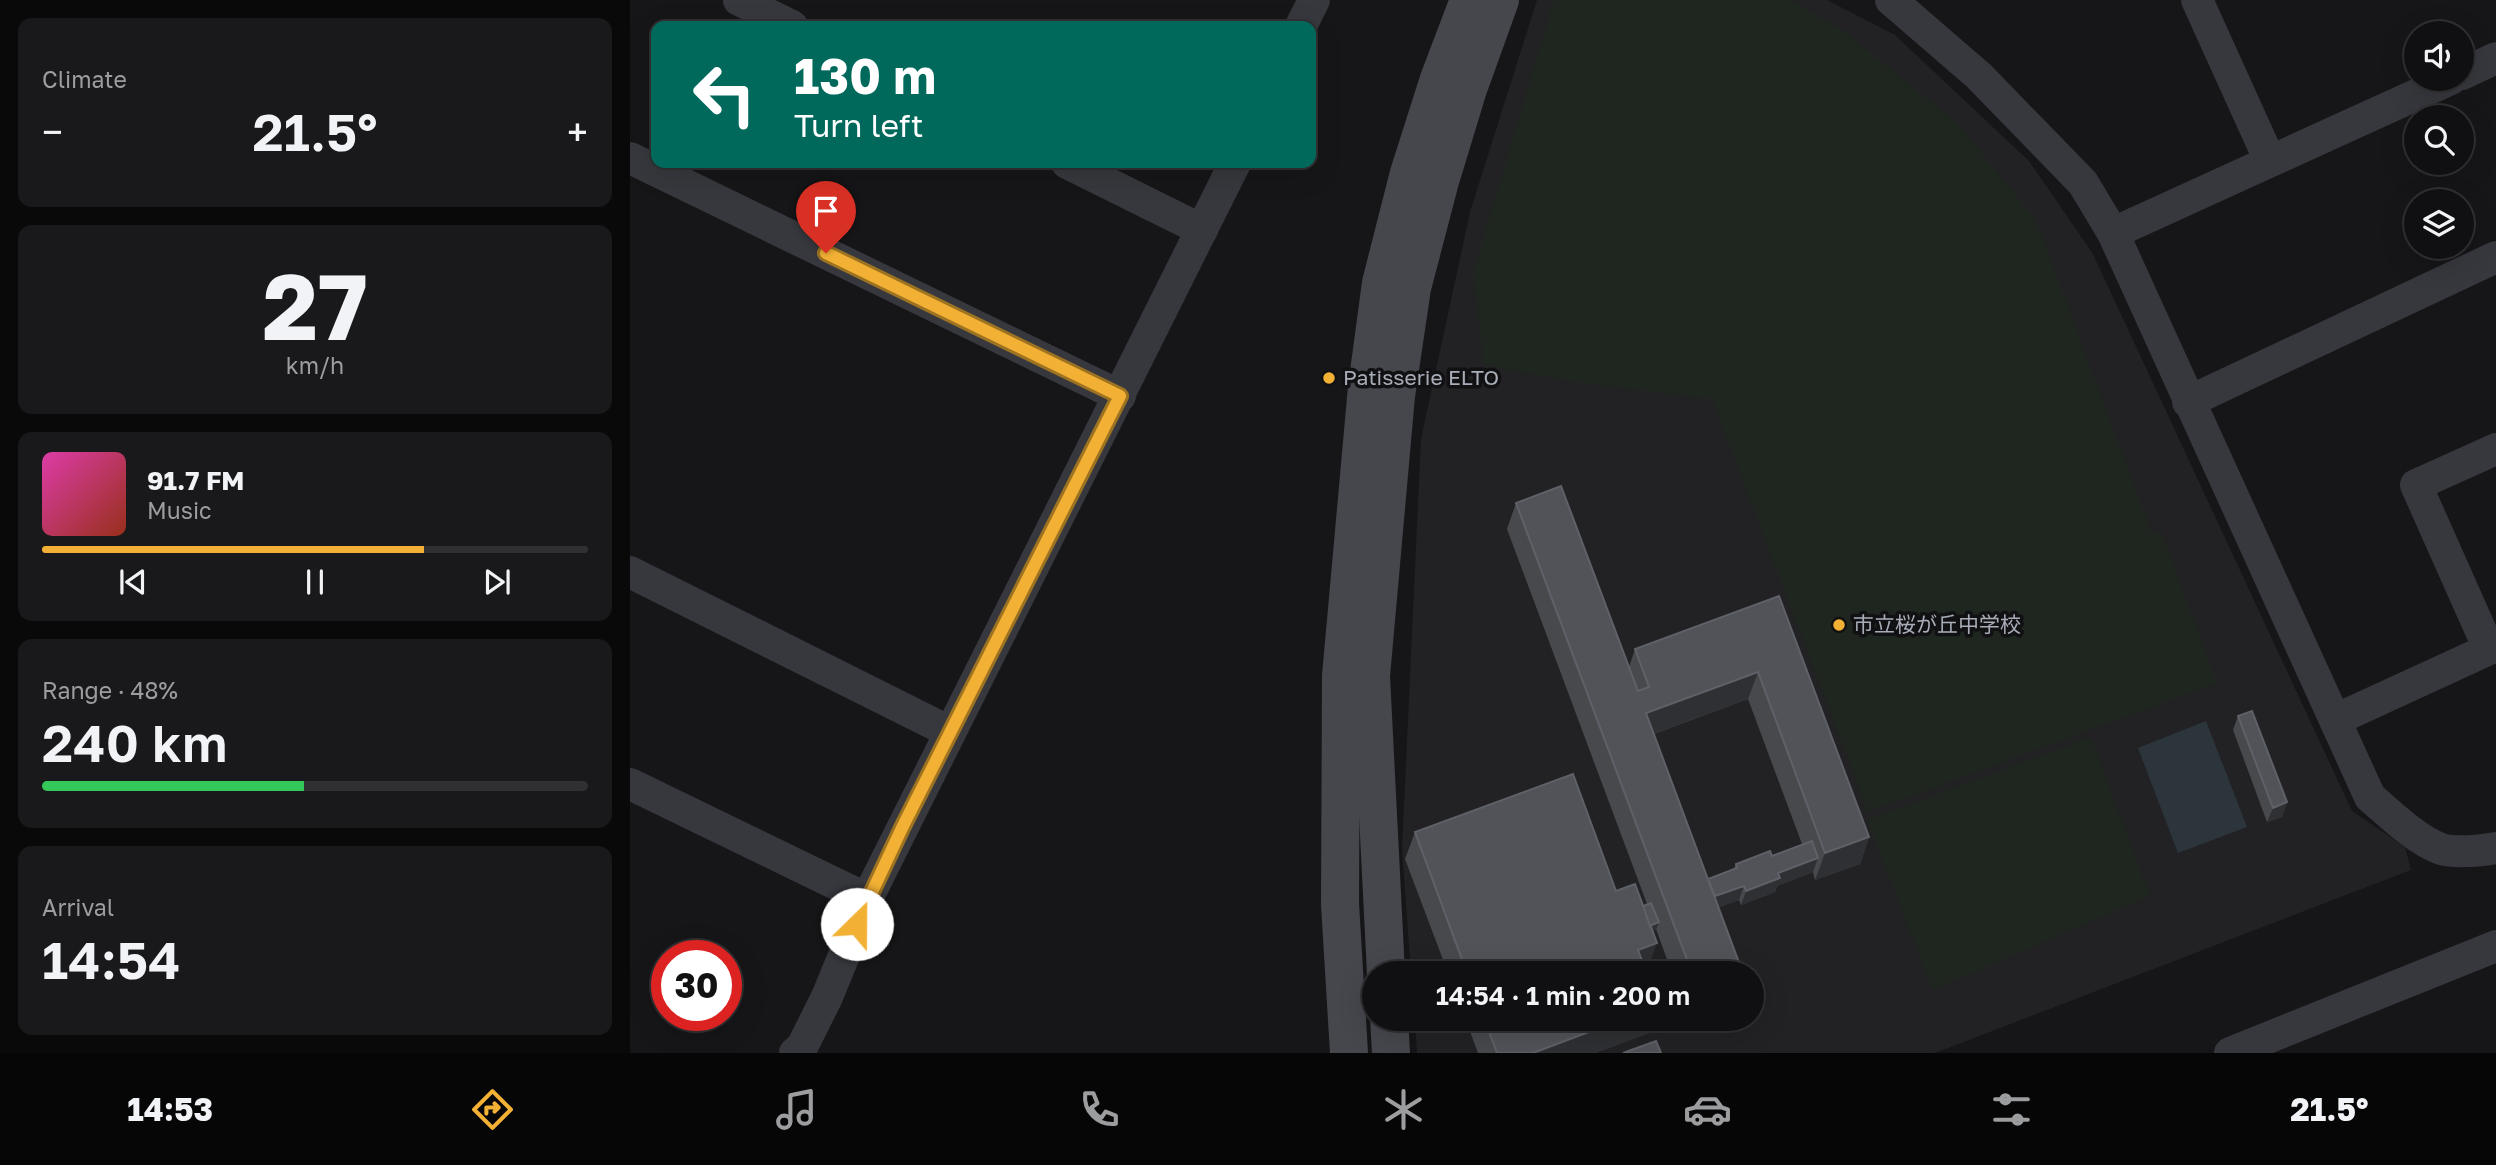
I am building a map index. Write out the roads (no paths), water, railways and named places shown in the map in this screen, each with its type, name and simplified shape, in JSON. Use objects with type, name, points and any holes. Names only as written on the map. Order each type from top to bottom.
[{"type":"street","points":[[739,0],[782,21]]},
{"type":"street","points":[[1304,21],[1314,0]]},
{"type":"street","points":[[1349,1053],[1340,904],[1341,676],[1367,387],[1381,283],[1409,173],[1439,79],[1469,0]]},
{"type":"street","points":[[1385,961],[1371,676],[1396,396],[1412,288],[1440,181],[1468,89],[1500,0]]},
{"type":"street","points":[[1891,0],[1979,76],[2083,183],[2113,233],[2370,797],[2408,830],[2442,849],[2483,851],[2496,848]]},
{"type":"street","points":[[2197,0],[2270,161]]},
{"type":"street","points":[[2474,68],[2496,58]]},
{"type":"street","points":[[2113,233],[2425,91]]},
{"type":"street","points":[[630,158],[1120,396]]},
{"type":"street","points":[[1077,168],[1202,230]]},
{"type":"street","points":[[796,1053],[802,1047],[827,997],[867,899],[1233,168]]},
{"type":"street","points":[[2188,402],[2496,257]]},
{"type":"street","points":[[2335,720],[2493,647],[2416,485],[2496,449]]},
{"type":"street","points":[[630,572],[950,733]]},
{"type":"street","points":[[630,784],[867,899]]},
{"type":"street","points":[[2230,1053],[2496,946]]},
{"type":"street","points":[[1390,1031],[1391,1053]]},
{"type":"place","name":"Patisserie ELTO","points":[[1329,378]]},
{"type":"place","name":"市立桜が丘中学校","points":[[1839,625]]}]
